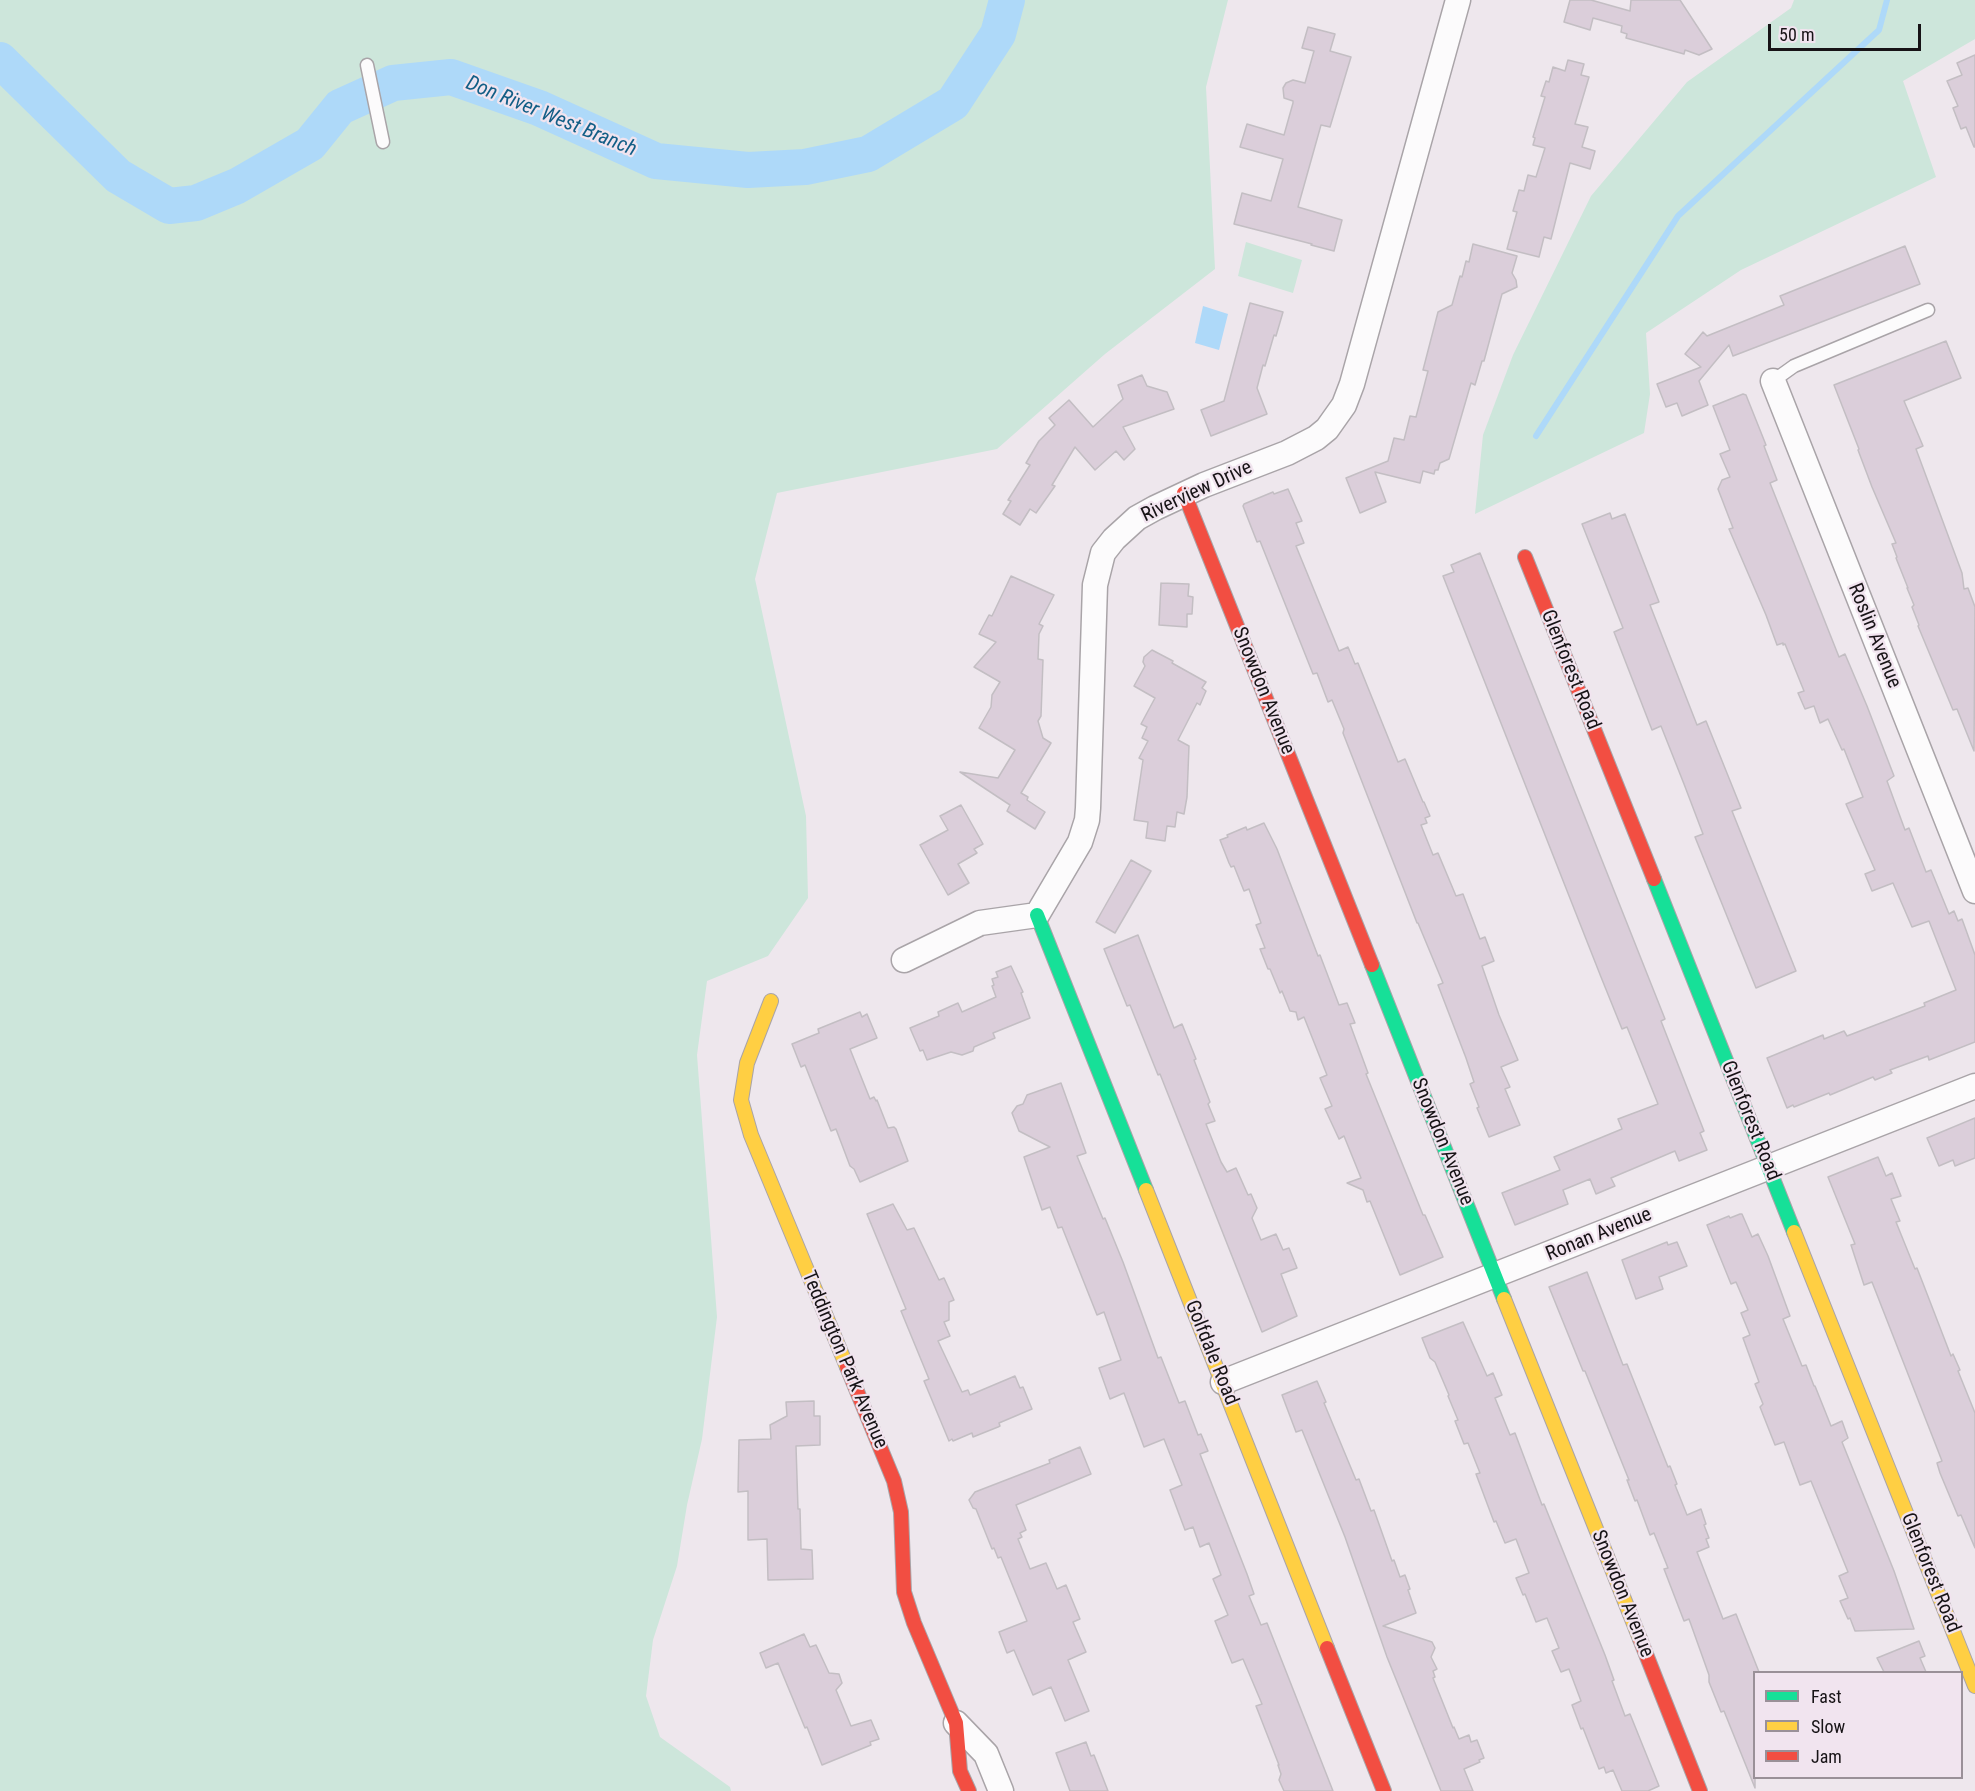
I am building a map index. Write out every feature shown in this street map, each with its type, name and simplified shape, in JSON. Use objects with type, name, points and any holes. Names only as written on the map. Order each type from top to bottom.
[{"type":"street","name":"Riverview Drive","points":[[1037,915],[1080,842],[1087,820],[1095,585],[1103,553],[1114,539],[1137,518],[1184,493],[1287,453],[1316,438],[1327,429],[1344,405],[1352,384],[1458,0]]},
{"type":"street","name":"Roslin Avenue","points":[[1773,381],[1975,891]]},
{"type":"street","name":"Snowdon Avenue","points":[[1184,493],[1700,1791]]},
{"type":"street","name":"Glenforest Road","points":[[1525,557],[1975,1686]]},
{"type":"street","points":[[904,960],[981,923],[1037,915]]},
{"type":"street","name":"Golfdale Road","points":[[1037,915],[1384,1791]]},
{"type":"street","name":"Teddington Park Avenue","points":[[771,1001],[747,1063],[741,1100],[744,1114],[894,1481],[901,1512],[904,1592],[914,1623],[956,1723],[960,1771],[969,1791]]},
{"type":"street","name":"Ronan Avenue","points":[[1223,1382],[1975,1086]]},
{"type":"street","name":"Teddington Park Avenue","points":[[956,1723],[986,1754],[1001,1791]]},
{"type":"lane","points":[[367,65],[383,142]]},
{"type":"lane","points":[[1773,381],[1794,366],[1928,310]]},
{"type":"green space","points":[[0,0],[1228,0],[1206,87],[1215,269],[1105,354],[997,449],[777,493],[755,579],[806,816],[808,898],[768,956],[707,981],[697,1055],[717,1317],[702,1439],[687,1505],[677,1566],[653,1640],[646,1696],[660,1737],[730,1787],[731,1791],[0,1791]]},
{"type":"green space","points":[[1794,0],[1975,0],[1975,39],[1903,81],[1936,177],[1741,270],[1646,333],[1650,394],[1644,433],[1475,514],[1483,435],[1513,355],[1591,196],[1687,82],[1791,8]]},
{"type":"green space","points":[[1246,242],[1302,260],[1293,293],[1238,276]]},
{"type":"water","points":[[1203,306],[1228,314],[1219,350],[1195,343]]},
{"type":"building","points":[[1570,0],[1591,0],[1630,11],[1631,0],[1680,0],[1712,49],[1699,55],[1685,50],[1684,54],[1626,38],[1627,34],[1621,32],[1622,26],[1593,18],[1590,30],[1564,22]]},
{"type":"building","points":[[1308,27],[1335,34],[1330,51],[1351,57],[1330,127],[1321,125],[1298,207],[1342,220],[1334,251],[1234,224],[1242,193],[1271,201],[1283,159],[1240,147],[1247,124],[1284,135],[1293,101],[1284,98],[1283,88],[1286,83],[1293,80],[1305,83],[1314,51],[1302,48]]},
{"type":"building","points":[[1975,55],[1974,147],[1966,127],[1961,129],[1953,108],[1958,106],[1947,81],[1962,75],[1957,63]]},
{"type":"building","points":[[1568,60],[1584,64],[1581,75],[1589,77],[1575,124],[1588,127],[1582,147],[1595,151],[1590,169],[1570,163],[1551,239],[1544,237],[1539,257],[1507,249],[1517,212],[1513,211],[1519,190],[1524,191],[1528,175],[1536,177],[1545,148],[1533,145],[1535,138],[1533,137],[1545,97],[1541,96],[1546,81],[1549,82],[1553,67],[1565,71]]},
{"type":"building","points":[[1473,244],[1517,256],[1512,273],[1517,287],[1502,294],[1484,361],[1482,361],[1475,385],[1471,383],[1449,459],[1440,463],[1434,474],[1423,471],[1420,483],[1375,472],[1386,502],[1360,513],[1346,478],[1388,461],[1394,438],[1404,440],[1410,416],[1416,417],[1428,371],[1423,370],[1438,312],[1452,305],[1460,276],[1462,277],[1466,261],[1469,262]]},
{"type":"building","points":[[1905,246],[1920,284],[1733,356],[1729,345],[1699,381],[1708,405],[1682,416],[1677,403],[1666,407],[1657,384],[1701,367],[1685,354],[1703,332],[1707,336],[1784,305],[1780,296]]},
{"type":"building","points":[[1250,303],[1283,312],[1257,388],[1267,414],[1211,436],[1201,410],[1224,401]]},
{"type":"building","points":[[1946,341],[1961,378],[1904,401],[1923,446],[1916,449],[1962,573],[1964,589],[1968,588],[1975,607],[1974,751],[1957,709],[1953,710],[1918,626],[1912,607],[1914,605],[1892,544],[1896,543],[1872,487],[1834,385]]},
{"type":"building","points":[[1142,375],[1147,386],[1167,392],[1174,409],[1123,427],[1135,449],[1124,460],[1116,451],[1095,470],[1075,447],[1052,485],[1055,486],[1036,513],[1030,509],[1020,525],[1003,514],[1011,501],[1008,500],[1030,465],[1026,463],[1039,441],[1055,425],[1049,418],[1069,400],[1093,427],[1123,399],[1118,385]]},
{"type":"building","points":[[1743,394],[1746,395],[1766,445],[1764,446],[1777,480],[1770,483],[1839,657],[1845,654],[1894,776],[1887,781],[1905,830],[1909,828],[1926,872],[1931,870],[1949,914],[1954,911],[1958,921],[1962,919],[1975,955],[1975,1042],[1929,1060],[1928,1056],[1890,1070],[1892,1073],[1875,1080],[1873,1077],[1830,1095],[1829,1093],[1787,1108],[1767,1058],[1823,1035],[1824,1039],[1844,1031],[1847,1036],[1925,1006],[1924,1003],[1956,990],[1929,921],[1912,927],[1893,883],[1872,891],[1865,874],[1875,870],[1846,804],[1863,797],[1844,749],[1842,750],[1828,719],[1820,723],[1814,706],[1805,709],[1798,693],[1804,691],[1785,644],[1777,645],[1729,529],[1733,528],[1718,489],[1722,480],[1730,477],[1720,454],[1730,450],[1713,406]]},
{"type":"building","points":[[1288,489],[1302,521],[1296,523],[1304,543],[1296,546],[1339,651],[1348,647],[1355,664],[1358,663],[1398,762],[1405,759],[1430,816],[1425,818],[1427,823],[1421,825],[1433,855],[1438,853],[1456,896],[1463,894],[1480,939],[1485,937],[1494,961],[1482,966],[1518,1060],[1501,1067],[1510,1087],[1505,1089],[1520,1125],[1489,1137],[1470,1084],[1474,1082],[1466,1058],[1438,985],[1443,983],[1417,923],[1343,733],[1344,729],[1332,700],[1328,702],[1317,673],[1313,674],[1260,541],[1257,542],[1243,506],[1273,492],[1274,494]]},
{"type":"building","points":[[1610,513],[1612,519],[1625,514],[1659,602],[1650,605],[1697,725],[1706,721],[1741,808],[1732,811],[1796,971],[1756,988],[1695,837],[1703,834],[1661,726],[1652,730],[1614,632],[1623,628],[1582,524]]},
{"type":"building","points":[[1480,553],[1665,1019],[1661,1021],[1704,1131],[1700,1133],[1707,1150],[1679,1161],[1675,1151],[1611,1178],[1615,1186],[1596,1194],[1590,1179],[1563,1190],[1568,1204],[1515,1225],[1502,1193],[1560,1170],[1554,1157],[1622,1129],[1618,1119],[1658,1104],[1627,1027],[1622,1029],[1443,576],[1454,572],[1451,565]]},
{"type":"building","points":[[1011,576],[1054,595],[1039,624],[1043,626],[1039,634],[1038,659],[1043,660],[1041,716],[1038,721],[1043,738],[1051,743],[1021,793],[1045,812],[1035,829],[1007,811],[1010,805],[960,772],[998,778],[1015,750],[979,728],[991,707],[992,695],[1000,682],[974,667],[996,642],[979,634],[989,615],[992,616]]},
{"type":"building","points":[[1161,583],[1189,584],[1188,596],[1193,597],[1192,614],[1187,614],[1187,627],[1159,625]]},
{"type":"building","points":[[1152,650],[1206,682],[1202,688],[1206,691],[1200,705],[1197,703],[1178,740],[1189,746],[1187,797],[1184,814],[1177,812],[1175,827],[1167,826],[1165,841],[1146,838],[1148,822],[1134,820],[1143,760],[1139,758],[1148,741],[1142,738],[1147,727],[1141,724],[1155,698],[1134,686],[1145,666],[1144,657]]},
{"type":"building","points":[[961,805],[983,844],[974,849],[977,853],[958,864],[969,883],[948,895],[920,845],[948,830],[940,816]]},
{"type":"building","points":[[1264,823],[1277,849],[1339,1005],[1347,1003],[1355,1023],[1350,1024],[1368,1073],[1366,1074],[1423,1215],[1425,1215],[1443,1257],[1400,1275],[1370,1201],[1367,1202],[1363,1190],[1347,1183],[1361,1178],[1344,1136],[1339,1139],[1325,1109],[1332,1106],[1320,1078],[1327,1075],[1304,1017],[1298,1020],[1296,1012],[1290,1011],[1282,991],[1280,993],[1268,969],[1260,949],[1265,948],[1256,925],[1261,923],[1249,889],[1244,891],[1220,840],[1246,827],[1247,830]]},
{"type":"building","points":[[1131,860],[1151,871],[1115,933],[1096,922]]},
{"type":"building","points":[[1138,935],[1174,1028],[1182,1024],[1196,1059],[1194,1060],[1215,1121],[1206,1124],[1221,1162],[1227,1172],[1236,1168],[1248,1195],[1251,1194],[1257,1208],[1252,1218],[1261,1240],[1276,1234],[1283,1250],[1289,1248],[1297,1268],[1281,1274],[1297,1316],[1262,1332],[1160,1074],[1158,1075],[1130,1005],[1127,1006],[1104,949]]},
{"type":"building","points":[[1011,966],[1023,992],[1021,993],[1030,1018],[993,1033],[995,1038],[974,1047],[973,1051],[962,1055],[951,1052],[927,1060],[923,1050],[920,1051],[910,1028],[939,1016],[938,1012],[958,1003],[962,1012],[996,997],[992,979],[998,977],[996,972]]},
{"type":"building","points":[[860,1012],[862,1017],[867,1014],[877,1038],[850,1049],[870,1099],[874,1097],[877,1100],[888,1128],[896,1129],[908,1161],[860,1182],[854,1169],[850,1166],[836,1129],[831,1131],[805,1065],[801,1067],[792,1044],[819,1033],[818,1029]]},
{"type":"building","points":[[1061,1083],[1086,1153],[1077,1156],[1123,1262],[1158,1358],[1161,1357],[1179,1403],[1185,1401],[1198,1435],[1201,1434],[1208,1451],[1200,1454],[1254,1594],[1249,1596],[1261,1625],[1267,1623],[1333,1791],[1284,1791],[1279,1780],[1281,1774],[1279,1765],[1256,1706],[1262,1704],[1243,1659],[1232,1663],[1215,1621],[1228,1615],[1213,1579],[1221,1575],[1209,1543],[1200,1547],[1193,1527],[1185,1530],[1170,1490],[1182,1485],[1164,1439],[1144,1447],[1124,1393],[1110,1399],[1099,1368],[1121,1360],[1104,1312],[1097,1315],[1062,1227],[1058,1228],[1050,1207],[1042,1210],[1024,1157],[1050,1147],[1019,1131],[1012,1113],[1017,1106],[1023,1104],[1027,1095]]},
{"type":"building","points":[[1975,1118],[1975,1158],[1955,1166],[1953,1160],[1939,1166],[1927,1138]]},
{"type":"building","points":[[1878,1157],[1886,1176],[1892,1173],[1901,1196],[1891,1199],[1900,1221],[1896,1222],[1915,1269],[1917,1268],[1951,1356],[1953,1354],[1960,1370],[1958,1371],[1975,1413],[1975,1548],[1961,1515],[1958,1516],[1940,1473],[1937,1463],[1942,1461],[1872,1282],[1864,1285],[1851,1245],[1855,1244],[1828,1177]]},
{"type":"building","points":[[893,1204],[907,1230],[914,1228],[939,1280],[944,1278],[954,1300],[949,1302],[949,1320],[944,1322],[950,1336],[938,1341],[962,1392],[968,1390],[970,1395],[1015,1376],[1020,1388],[1023,1387],[1032,1409],[973,1437],[972,1433],[949,1441],[924,1381],[929,1379],[901,1311],[906,1309],[867,1214]]},
{"type":"building","points":[[1740,1214],[1752,1237],[1758,1234],[1768,1256],[1790,1316],[1783,1319],[1802,1366],[1806,1365],[1831,1426],[1842,1421],[1848,1438],[1842,1442],[1894,1571],[1914,1629],[1855,1631],[1840,1601],[1848,1598],[1839,1576],[1848,1572],[1811,1481],[1800,1485],[1784,1442],[1775,1445],[1760,1407],[1763,1404],[1755,1384],[1759,1382],[1743,1338],[1750,1335],[1741,1313],[1748,1310],[1736,1282],[1731,1284],[1707,1225]]},
{"type":"building","points":[[1667,1242],[1668,1245],[1677,1242],[1687,1266],[1659,1277],[1663,1289],[1636,1299],[1622,1260]]},
{"type":"building","points":[[1587,1272],[1623,1365],[1627,1364],[1668,1467],[1670,1466],[1687,1515],[1701,1509],[1709,1538],[1706,1539],[1709,1547],[1697,1552],[1723,1619],[1736,1614],[1759,1671],[1753,1671],[1753,1779],[1755,1779],[1755,1788],[1724,1711],[1721,1712],[1709,1682],[1709,1675],[1689,1619],[1684,1621],[1664,1569],[1668,1568],[1654,1533],[1650,1535],[1637,1500],[1635,1501],[1627,1480],[1629,1480],[1549,1287]]},
{"type":"building","points":[[1463,1322],[1487,1376],[1493,1373],[1502,1395],[1495,1398],[1510,1435],[1515,1433],[1542,1505],[1544,1504],[1605,1655],[1625,1716],[1630,1714],[1659,1786],[1648,1791],[1622,1791],[1613,1770],[1606,1773],[1604,1767],[1599,1769],[1572,1705],[1581,1701],[1569,1669],[1561,1672],[1552,1651],[1559,1648],[1547,1618],[1536,1622],[1516,1578],[1529,1573],[1516,1539],[1505,1543],[1496,1521],[1494,1522],[1476,1474],[1480,1473],[1468,1443],[1464,1444],[1455,1421],[1458,1420],[1449,1395],[1422,1338]]},
{"type":"building","points":[[1317,1381],[1356,1480],[1359,1479],[1371,1511],[1374,1510],[1392,1561],[1394,1560],[1400,1577],[1405,1575],[1410,1589],[1408,1590],[1416,1613],[1383,1626],[1432,1642],[1435,1648],[1431,1657],[1437,1669],[1433,1671],[1435,1677],[1433,1678],[1453,1728],[1459,1739],[1469,1735],[1471,1742],[1477,1740],[1484,1758],[1464,1769],[1473,1791],[1441,1791],[1387,1657],[1345,1537],[1302,1430],[1296,1432],[1282,1395]]},
{"type":"building","points":[[814,1401],[814,1416],[820,1416],[820,1445],[796,1446],[801,1549],[812,1550],[813,1579],[768,1580],[767,1539],[748,1540],[748,1491],[738,1492],[739,1440],[771,1439],[770,1425],[787,1416],[786,1402]]},
{"type":"building","points":[[1080,1447],[1091,1474],[1016,1505],[1026,1530],[1020,1533],[1022,1537],[1018,1539],[1030,1569],[1046,1563],[1057,1589],[1066,1585],[1080,1619],[1073,1622],[1086,1652],[1068,1660],[1089,1711],[1065,1721],[1051,1687],[1033,1695],[1014,1650],[1007,1653],[999,1632],[1027,1621],[1001,1557],[998,1558],[994,1548],[992,1549],[976,1509],[969,1500],[975,1492],[1050,1463],[1049,1460]]},
{"type":"building","points":[[804,1634],[810,1647],[816,1645],[829,1673],[839,1674],[842,1683],[836,1690],[851,1726],[871,1720],[879,1739],[870,1742],[871,1745],[822,1765],[778,1663],[766,1668],[760,1653]]},
{"type":"building","points":[[1919,1641],[1925,1656],[1920,1658],[1926,1671],[1884,1671],[1877,1658]]},
{"type":"building","points":[[1086,1742],[1091,1756],[1094,1755],[1108,1791],[1070,1791],[1056,1753]]},
{"type":"waterway","name":"Don River West Branch","points":[[0,60],[118,176],[169,206],[196,203],[237,186],[310,144],[340,107],[393,83],[451,77],[539,108],[656,161],[748,170],[805,167],[868,154],[953,103],[998,34],[1007,0]]},
{"type":"waterway","points":[[1536,436],[1678,216],[1879,30],[1887,0]]},
{"type":"traffic: fast","points":[[1654,879],[1794,1232]]},
{"type":"traffic: fast","points":[[1037,915],[1146,1190]]},
{"type":"traffic: fast","points":[[1372,965],[1504,1299]]},
{"type":"traffic: slow","points":[[771,1001],[747,1063],[741,1100],[751,1135],[847,1367]]},
{"type":"traffic: slow","points":[[1146,1190],[1327,1648]]},
{"type":"traffic: slow","points":[[1794,1232],[1975,1686]]},
{"type":"traffic: slow","points":[[1504,1299],[1640,1639]]},
{"type":"traffic: jam","points":[[1184,493],[1372,965]]},
{"type":"traffic: jam","points":[[1525,557],[1654,879]]},
{"type":"traffic: jam","points":[[847,1367],[894,1481],[901,1512],[904,1592],[914,1623],[956,1723],[960,1771],[969,1791]]},
{"type":"traffic: jam","points":[[1640,1639],[1700,1791]]},
{"type":"traffic: jam","points":[[1327,1648],[1384,1791]]}]
